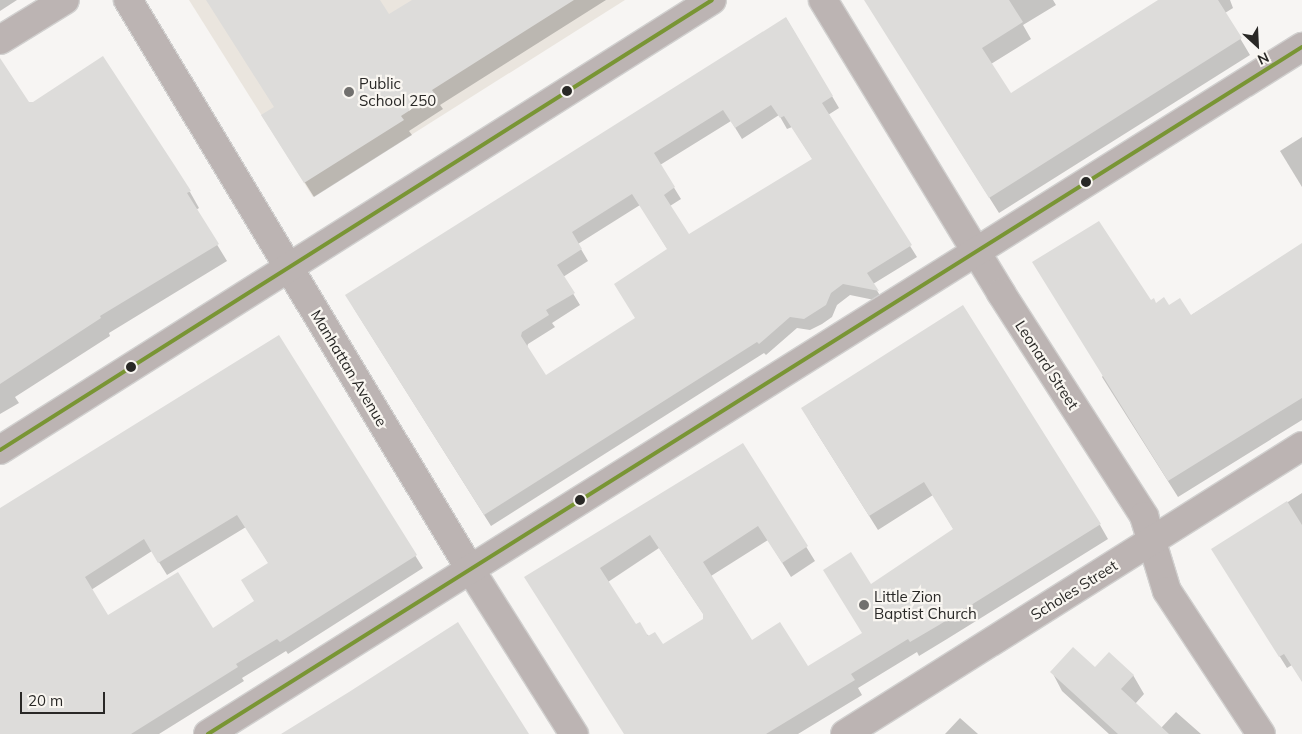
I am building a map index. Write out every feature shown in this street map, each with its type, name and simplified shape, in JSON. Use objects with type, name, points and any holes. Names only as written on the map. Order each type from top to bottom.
[{"type":"street","points":[[0,40],[64,0]]},
{"type":"street","name":"Manhattan Avenue","points":[[128,0],[470,570],[574,734]]},
{"type":"street","points":[[0,450],[712,0]]},
{"type":"street","name":"Leonard Street","points":[[823,0],[976,252],[1144,516],[1167,591],[1261,734]]},
{"type":"street","points":[[208,734],[1302,47]]},
{"type":"street","name":"Scholes Street","points":[[845,734],[1302,446]]},
{"type":"shaded area","name":"Public School 250","points":[[189,0],[625,0],[313,197]]},
{"type":"building","name":"Public School 250","points":[[206,0],[380,0],[389,14],[412,0],[574,0],[432,90],[435,94],[401,116],[404,120],[304,183],[261,115],[274,107]]},
{"type":"building","points":[[864,0],[1009,0],[1023,22],[982,48],[1011,93],[1158,0],[1218,0],[1242,38],[989,198]]},
{"type":"building","points":[[786,17],[833,96],[822,103],[912,245],[867,273],[879,291],[843,284],[831,293],[826,305],[804,319],[790,317],[759,344],[757,342],[484,515],[345,295]],"holes":[[[771,105],[780,118],[784,116],[812,159],[689,234],[664,195],[675,187],[654,153],[723,110],[735,128]],[[632,194],[667,249],[614,284],[635,318],[546,375],[521,336],[522,332],[549,315],[546,310],[575,293],[557,265],[582,249],[572,232]]]},
{"type":"building","points":[[103,56],[191,191],[187,193],[219,244],[100,316],[101,318],[0,384],[0,58],[29,102],[33,102]]},
{"type":"building","points":[[1099,221],[1151,300],[1154,298],[1156,303],[1164,297],[1169,305],[1180,298],[1191,315],[1302,243],[1302,398],[1168,481],[1032,262]]},
{"type":"building","points":[[963,305],[1101,524],[939,625],[910,642],[908,639],[851,674],[855,680],[766,734],[624,734],[524,577],[743,443],[808,546],[782,563],[758,526],[703,562],[752,640],[780,622],[808,666],[862,633],[823,570],[851,552],[871,584],[953,529],[924,482],[869,516],[801,408]],"holes":[[[650,535],[703,614],[703,619],[663,644],[655,632],[648,636],[640,622],[636,624],[600,568]]]},
{"type":"building","points":[[279,335],[417,555],[280,642],[277,639],[236,664],[238,667],[131,734],[0,734],[0,508]],"holes":[[[237,515],[268,563],[241,580],[254,601],[213,628],[178,572],[108,615],[85,577],[144,539],[158,563]]]},
{"type":"building","points":[[1287,501],[1302,525],[1302,682],[1284,654],[1279,657],[1211,549]]},
{"type":"building","points":[[458,622],[529,734],[281,734],[349,692]]},
{"type":"building","points":[[1073,647],[1095,667],[1109,652],[1134,675],[1121,689],[1169,734],[1118,734],[1050,672]]},
{"type":"transit line","points":[[0,450],[712,0]]},
{"type":"transit line","points":[[208,734],[1302,47]]},
{"type":"place","name":"Public School 250","points":[[349,92]]},
{"type":"place","name":"Little Zion Baptist Church","points":[[864,605]]}]
